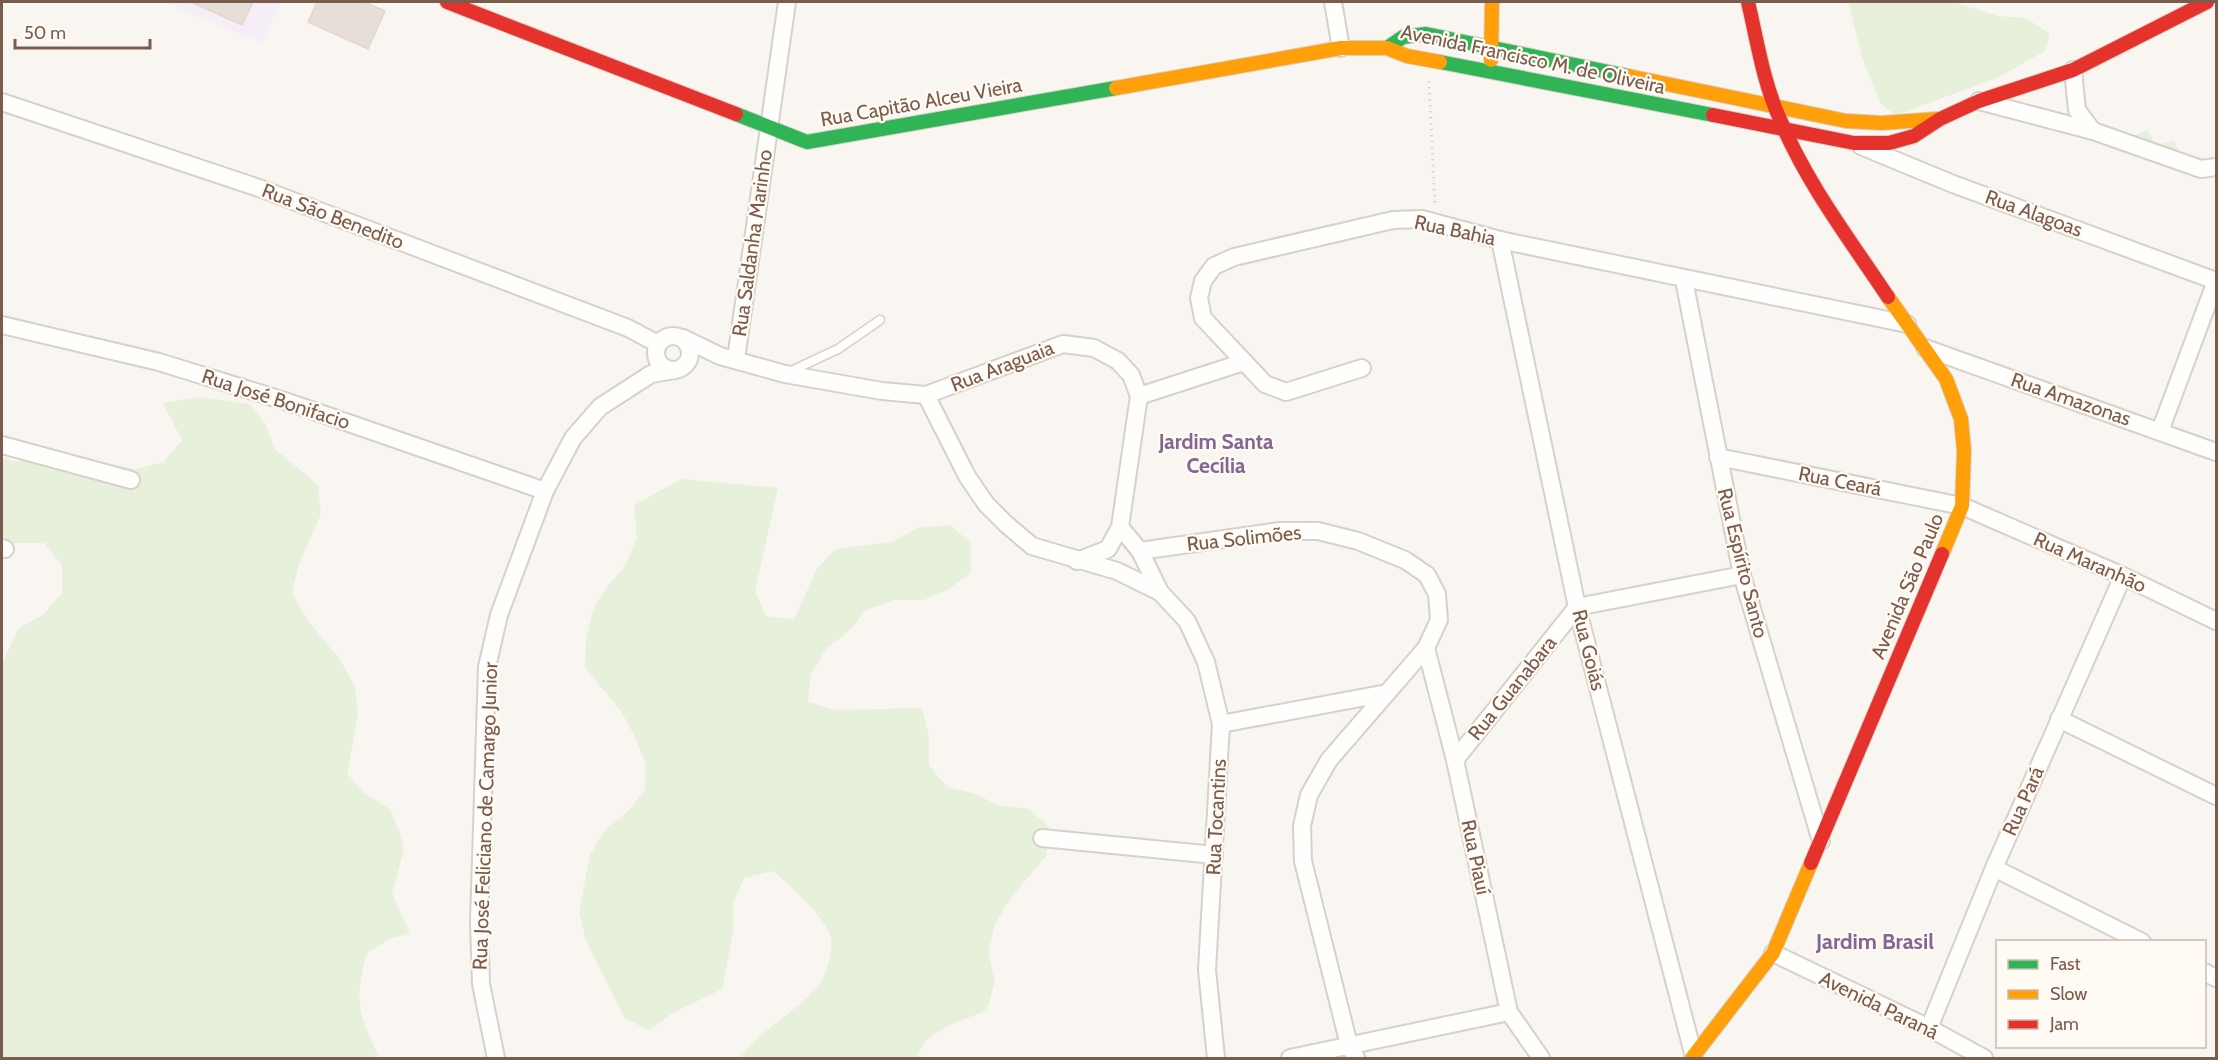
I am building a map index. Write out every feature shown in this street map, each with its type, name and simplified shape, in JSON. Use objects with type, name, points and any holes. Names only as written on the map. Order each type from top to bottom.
[{"type":"street","name":"Rua Capitão Alceu Vieira","points":[[447,2],[807,142],[1341,48],[1387,48]]},
{"type":"street","name":"Rua Saldanha Marinho","points":[[728,357],[787,2]]},
{"type":"street","points":[[1333,2],[1341,48]]},
{"type":"street","points":[[1490,72],[1493,47],[1492,2]]},
{"type":"street","name":"Avenida São Paulo","points":[[1693,1058],[1773,953],[1962,506],[1964,463],[1961,418],[1949,381],[1907,324],[1805,168],[1775,106],[1749,2]]},
{"type":"street","name":"Avenida Francisco M. de Oliveira","points":[[1387,48],[1407,56],[1785,130],[1854,143],[1889,143],[1914,136],[1940,119],[1979,101],[2073,70],[2206,2]]},
{"type":"street","name":"Avenida Francisco M. de Oliveira","points":[[1387,48],[1403,37],[1426,34],[1855,121],[1882,123],[1940,119]]},
{"type":"street","points":[[2073,70],[2077,110],[2093,131]]},
{"type":"street","points":[[1979,101],[2093,131],[2201,169],[2217,167]]},
{"type":"street","name":"Rua São Benedito","points":[[2,102],[259,188],[628,328],[657,351],[663,367],[681,366]]},
{"type":"street","points":[[1854,143],[1855,121]]},
{"type":"street","name":"Rua Alagoas","points":[[1854,143],[1953,184],[2217,281]]},
{"type":"street","name":"Rua Bahia","points":[[1362,368],[1286,392],[1265,384],[1203,318],[1199,298],[1203,281],[1214,266],[1234,257],[1393,220],[1422,219],[1500,240],[1684,280],[1907,324]]},
{"type":"street","name":"Rua Goiás","points":[[1500,240],[1577,607],[1693,1058]]},
{"type":"street","name":"Rua Espírito Santo","points":[[1684,280],[1742,575],[1821,841]]},
{"type":"street","points":[[2160,431],[2217,281]]},
{"type":"street","name":"Rua José Bonifacio","points":[[2,325],[159,362],[285,401],[545,491]]},
{"type":"street","points":[[651,374],[657,351],[669,336],[682,338],[728,357],[785,374],[882,391],[926,395]]},
{"type":"street","points":[[681,366],[691,349],[682,338]]},
{"type":"street","name":"Rua Araguaia","points":[[926,395],[1063,344],[1094,348],[1118,361],[1131,375],[1138,396]]},
{"type":"street","name":"Rua Amazonas","points":[[1925,348],[2217,452]]},
{"type":"street","points":[[681,366],[728,357]]},
{"type":"street","points":[[1077,561],[1108,549],[1120,527],[1138,396],[1244,362]]},
{"type":"street","name":"Rua José Feliciano de Camargo Junior","points":[[496,1059],[481,984],[479,922],[487,667],[499,615],[545,491],[573,438],[600,407],[651,374],[681,366]]},
{"type":"street","name":"Rua Tocantins","points":[[926,395],[967,476],[986,504],[1032,546],[1117,571],[1160,592]]},
{"type":"street","points":[[2,445],[131,480]]},
{"type":"street","name":"Rua Ceará","points":[[1718,457],[1962,506]]},
{"type":"street","name":"Rua Maranhão","points":[[1962,506],[2123,576],[2217,621]]},
{"type":"street","name":"Rua Tocantins","points":[[1120,527],[1140,551],[1160,592],[1187,621],[1206,662],[1221,723],[1207,970],[1216,1059]]},
{"type":"street","name":"Rua Solimões","points":[[1140,551],[1280,531],[1318,531],[1358,541],[1406,560],[1427,575],[1437,594],[1440,620],[1426,648],[1329,760],[1309,795],[1302,826],[1303,861],[1353,1052]]},
{"type":"street","points":[[1577,607],[1742,575]]},
{"type":"street","name":"Rua Pará","points":[[1929,1028],[1994,868],[2123,576]]},
{"type":"street","name":"Rua Guanabara","points":[[1455,760],[1577,607]]},
{"type":"street","name":"Rua Piauí","points":[[1426,648],[1455,760],[1509,1012],[1541,1059]]},
{"type":"street","points":[[1221,723],[1387,693]]},
{"type":"street","points":[[2059,719],[2217,796]]},
{"type":"street","points":[[1042,838],[1214,855]]},
{"type":"street","points":[[1994,868],[2138,940]]},
{"type":"street","name":"Avenida Paraná","points":[[1773,953],[1929,1028],[1984,1059]]},
{"type":"street","points":[[1290,1059],[1353,1052],[1509,1012]]},
{"type":"lane","points":[[785,374],[838,349],[880,320]]},
{"type":"path","points":[[1429,59],[1435,223]]},
{"type":"shaded area","points":[[163,2],[281,2],[262,43]]},
{"type":"green space","points":[[1848,2],[1953,2],[1998,16],[2026,18],[2050,34],[2045,51],[1997,78],[1896,115],[1880,103],[1862,57]]},
{"type":"green space","points":[[2148,130],[2155,145],[2174,141],[2184,159],[2127,138]]},
{"type":"green space","points":[[199,397],[249,404],[265,423],[275,449],[318,485],[321,514],[299,564],[292,592],[306,618],[341,661],[355,687],[358,715],[347,773],[365,794],[390,809],[404,850],[392,893],[410,934],[392,938],[367,953],[360,984],[360,1007],[379,1058],[2,1058],[2,664],[18,629],[43,615],[62,593],[62,565],[44,543],[16,543],[2,548],[2,457],[14,461],[78,457],[135,469],[164,462],[182,440],[163,403]]},
{"type":"green space","points":[[682,479],[778,488],[755,591],[766,616],[794,620],[816,570],[835,549],[892,542],[917,528],[950,525],[971,543],[971,572],[949,589],[924,600],[895,600],[866,610],[848,632],[826,649],[811,674],[808,702],[836,710],[922,708],[929,736],[929,765],[947,787],[975,794],[1000,806],[1029,809],[1050,828],[1046,856],[1010,899],[995,924],[988,953],[995,981],[987,1010],[935,1034],[920,1049],[918,1058],[740,1058],[758,1038],[817,988],[824,977],[829,961],[831,937],[825,924],[804,899],[773,871],[744,878],[733,903],[733,932],[722,989],[671,1014],[649,1031],[624,1017],[586,941],[579,912],[590,855],[605,830],[627,812],[645,790],[645,762],[621,711],[585,668],[586,639],[593,610],[608,586],[626,564],[637,539],[634,505]]},
{"type":"building","points":[[191,2],[253,2],[242,25]]},
{"type":"building","points":[[317,2],[364,2],[385,11],[368,49],[308,22]]},
{"type":"traffic: fast","points":[[1387,48],[1403,37],[1426,34],[1628,76]]},
{"type":"traffic: fast","points":[[1440,62],[1713,115]]},
{"type":"traffic: fast","points":[[736,114],[807,142],[1116,88]]},
{"type":"traffic: slow","points":[[1491,60],[1492,2]]},
{"type":"traffic: slow","points":[[1116,88],[1341,48],[1387,48],[1407,56],[1440,62]]},
{"type":"traffic: slow","points":[[1628,76],[1846,121],[1882,123],[1937,119]]},
{"type":"traffic: slow","points":[[1888,297],[1946,379],[1961,419],[1964,451],[1962,506],[1942,554]]},
{"type":"traffic: slow","points":[[1692,1058],[1773,953],[1811,863]]},
{"type":"traffic: jam","points":[[447,2],[736,114]]},
{"type":"traffic: jam","points":[[1748,2],[1769,89],[1790,141],[1829,210],[1888,297]]},
{"type":"traffic: jam","points":[[1713,115],[1854,143],[1889,143],[1914,136],[1940,119],[1979,101],[2073,70],[2207,2]]},
{"type":"traffic: jam","points":[[1811,863],[1942,554]]},
{"type":"district","name":"Jardim Santa Cecília","points":[[1216,454]]},
{"type":"district","name":"Jardim Brasil","points":[[1875,941]]}]
